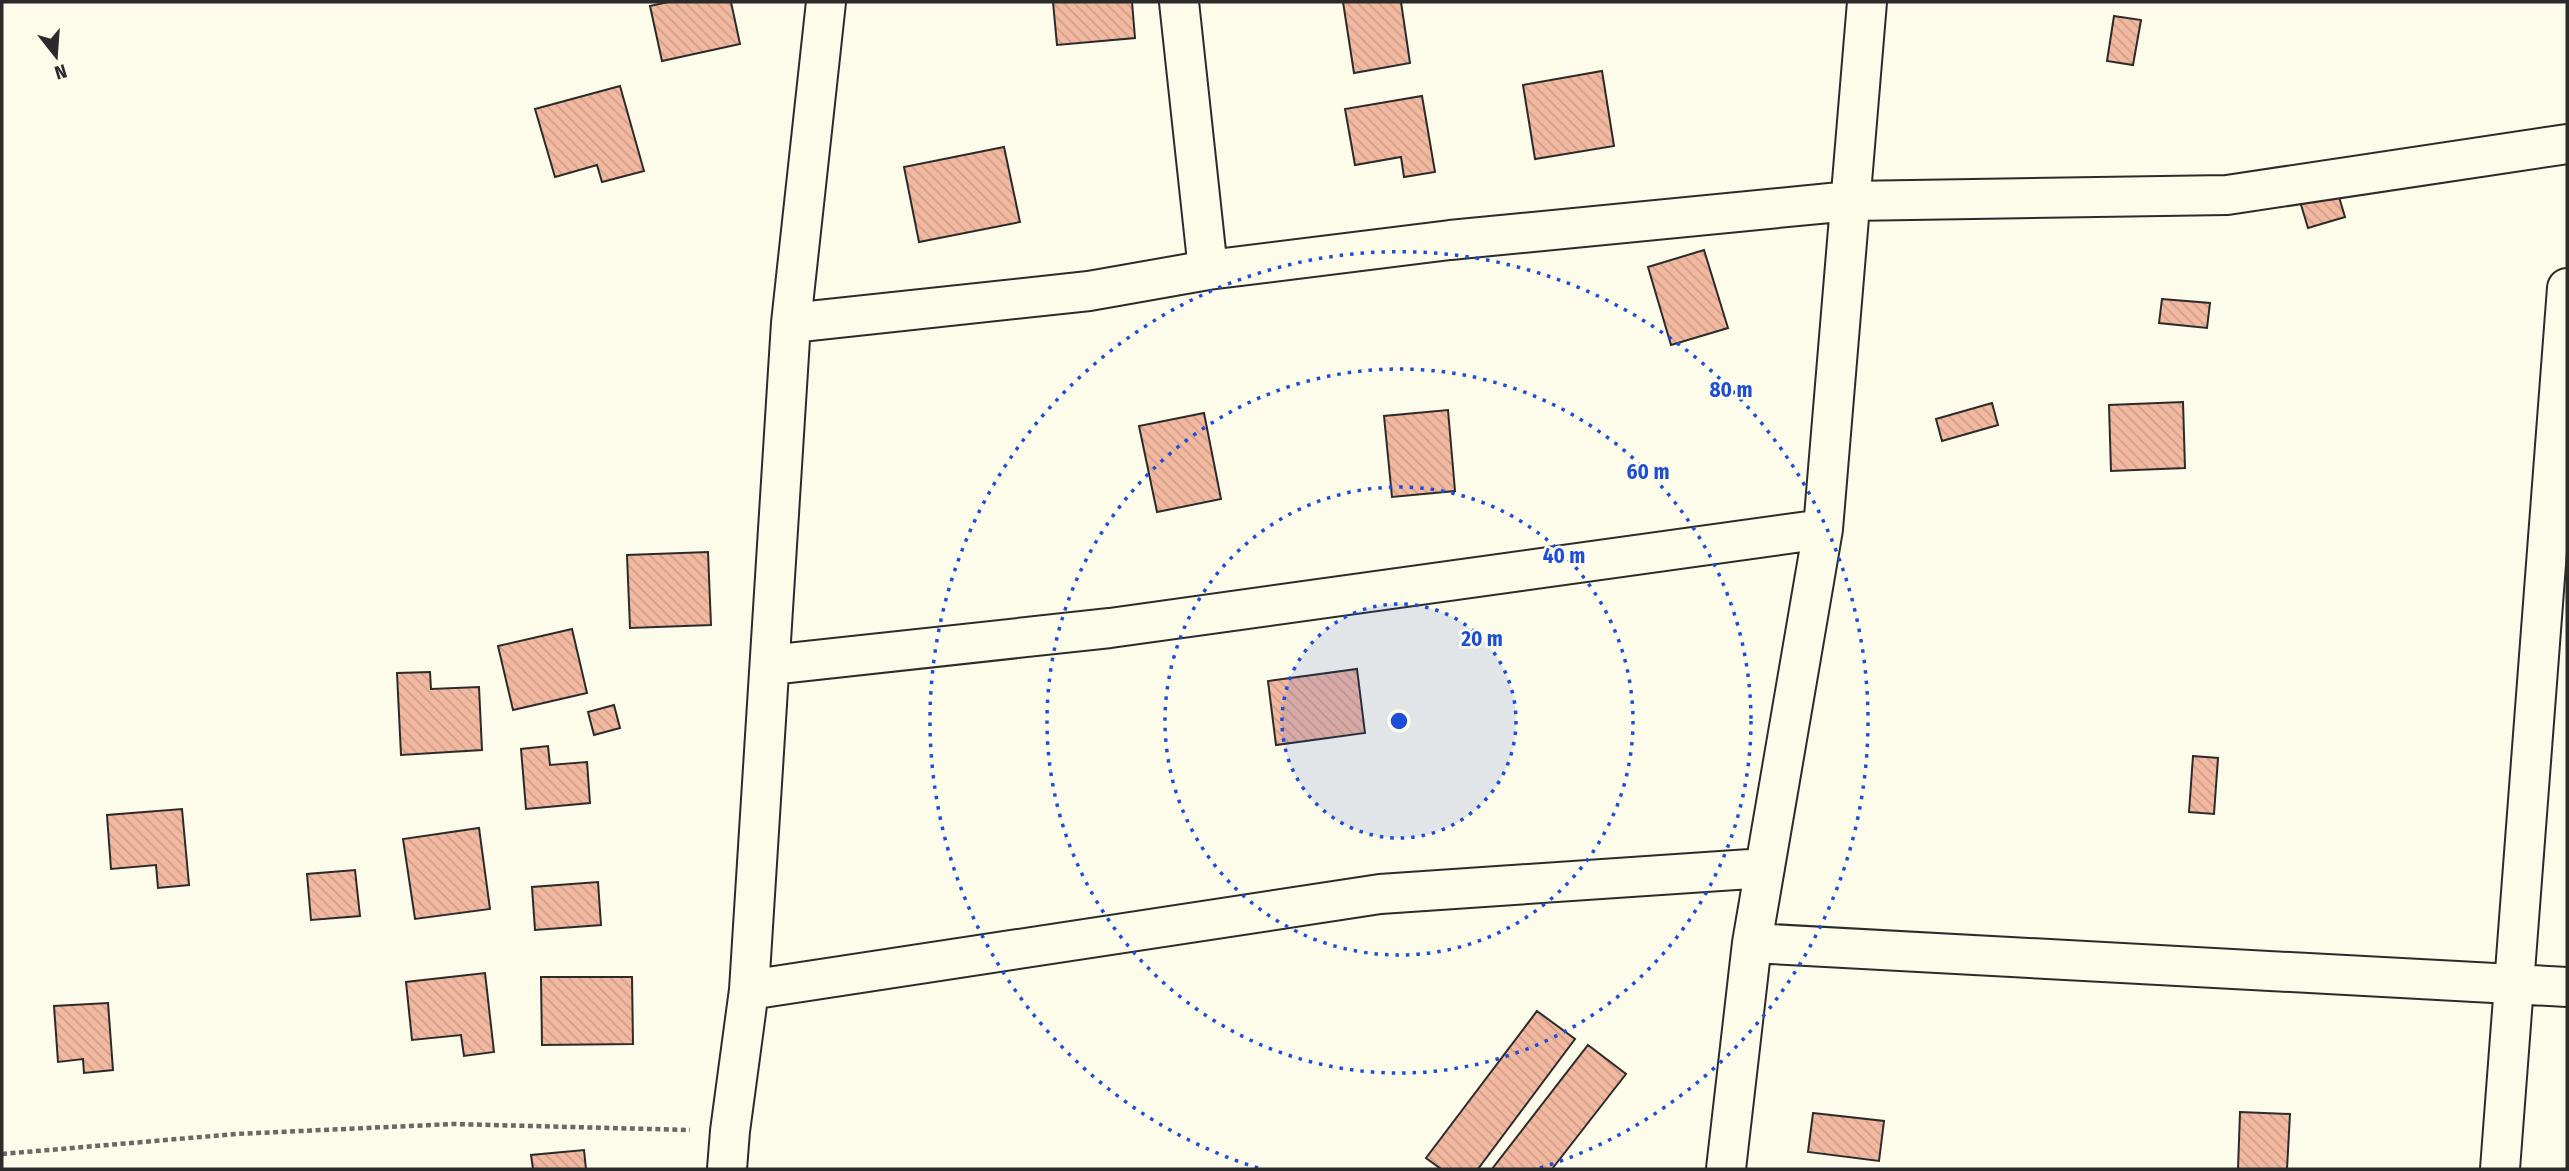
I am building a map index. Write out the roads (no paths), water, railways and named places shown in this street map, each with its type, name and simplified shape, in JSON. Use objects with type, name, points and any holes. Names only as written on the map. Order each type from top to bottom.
[{"type":"street","points":[[727,1169],[749,990],[791,323],[825,2]]},
{"type":"street","points":[[1179,2],[1208,270]]},
{"type":"street","points":[[1726,1169],[1752,943],[1824,529],[1867,2]]},
{"type":"street","points":[[791,323],[1089,291],[1208,270],[1450,240],[1850,201],[2227,195],[2567,144]]},
{"type":"street","points":[[2500,1169],[2567,288]]},
{"type":"street","points":[[770,665],[1110,628],[1824,529]]},
{"type":"street","points":[[749,990],[1380,894],[1765,868]]},
{"type":"street","points":[[1752,943],[2567,987]]}]
